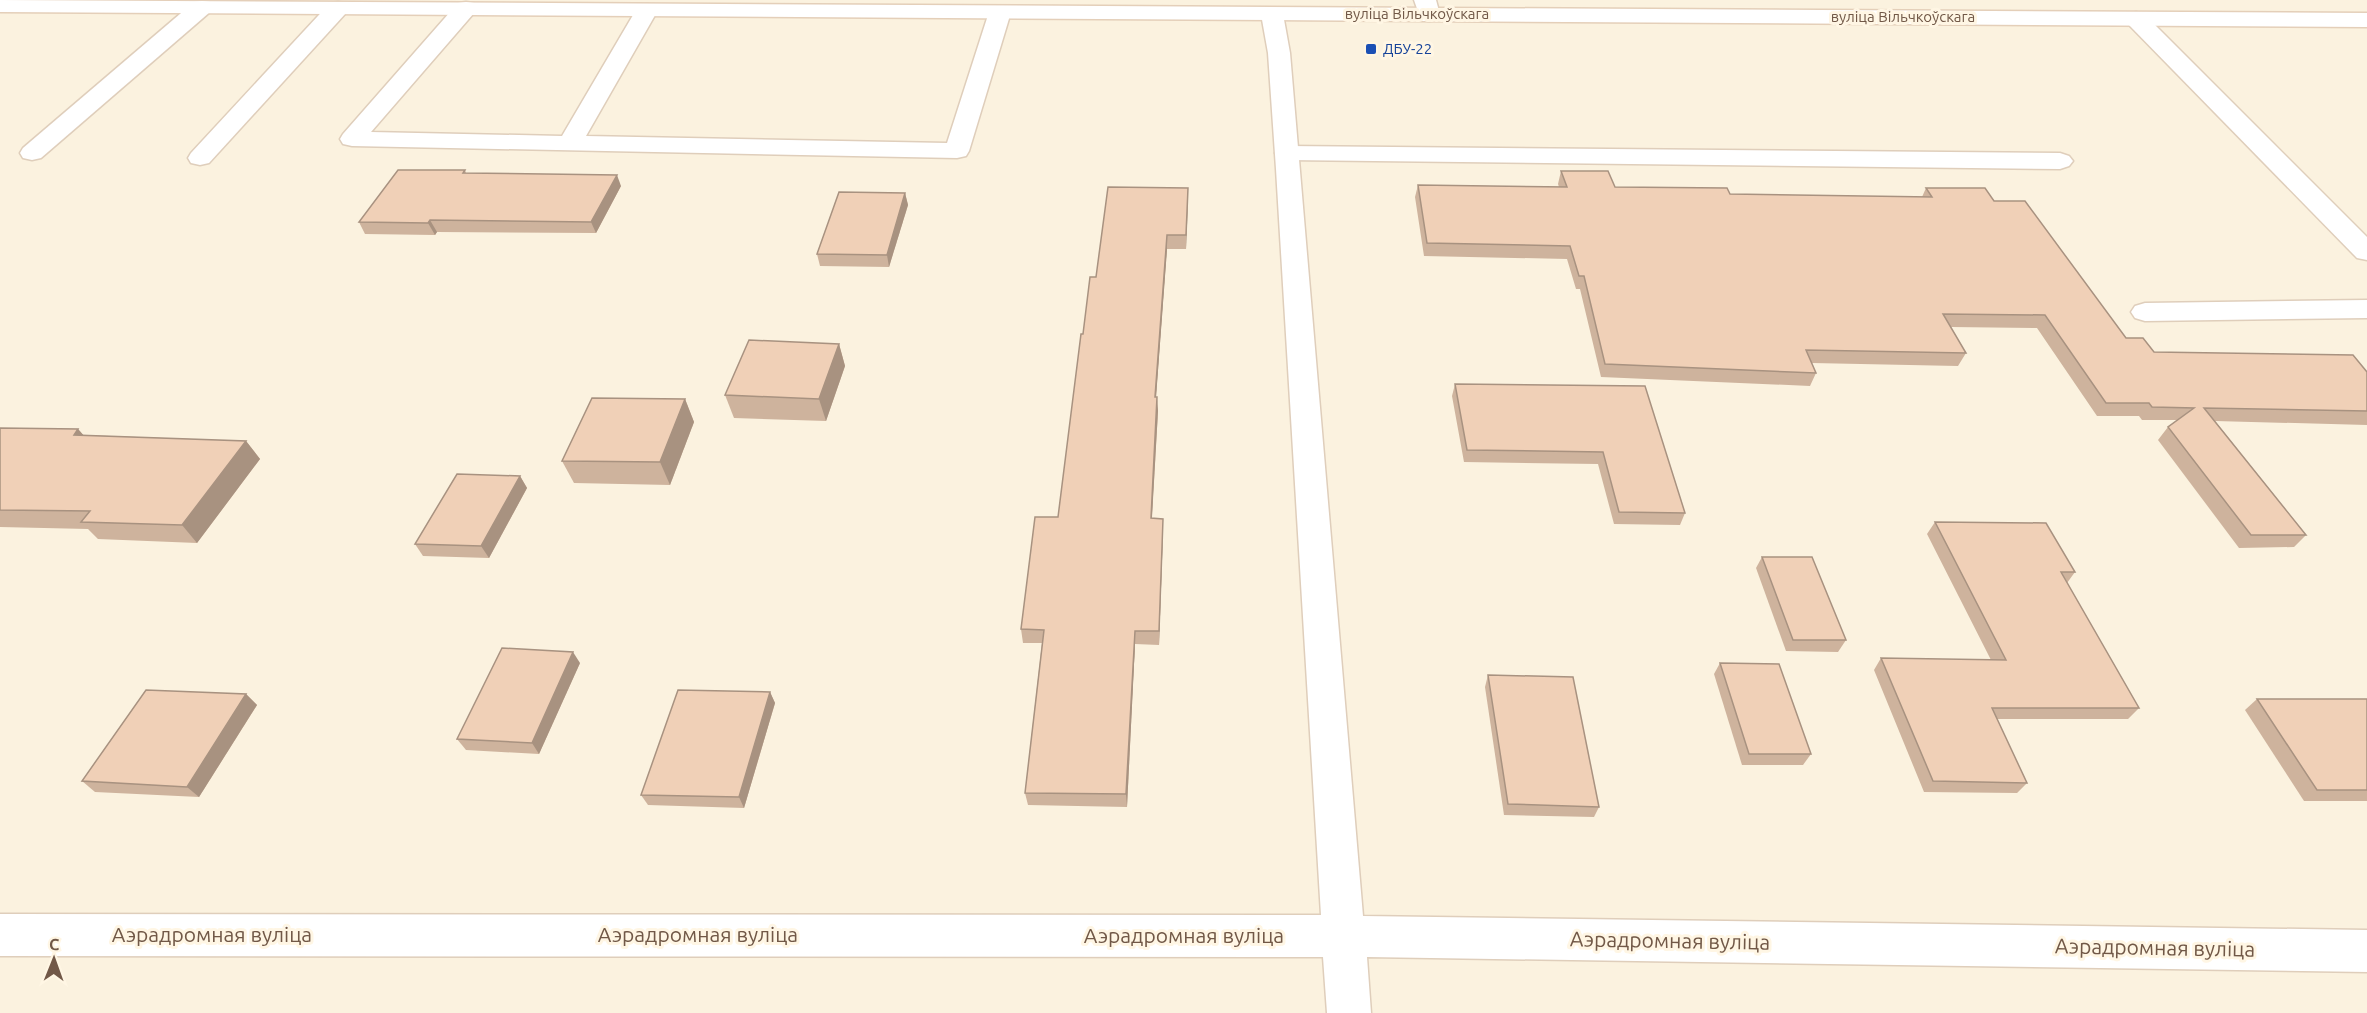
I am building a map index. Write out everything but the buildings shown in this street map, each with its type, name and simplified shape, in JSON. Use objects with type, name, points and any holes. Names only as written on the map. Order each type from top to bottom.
[{"type":"main road","name":"вуліца Вільчкоўскага","points":[[0,6],[202,7],[299,4],[338,8],[647,10],[897,6],[1000,12],[1272,14],[1427,7],[2367,21]]},
{"type":"main road","points":[[32,153],[202,7]]},
{"type":"main road","points":[[200,158],[338,8]]},
{"type":"main road","points":[[466,8],[352,139],[957,151],[1000,12]]},
{"type":"main road","points":[[570,143],[647,10]]},
{"type":"main road","points":[[1272,14],[1279,53],[1287,153],[1348,1013]]},
{"type":"main road","points":[[2136,19],[2367,252]]},
{"type":"main road","points":[[1287,153],[2060,161]]},
{"type":"main road","points":[[2145,312],[2367,309]]},
{"type":"main road","name":"Аэрадромная вуліца","points":[[0,935],[1344,936],[2367,951]]},
{"type":"place","name":"ДБУ-22","points":[[1371,49]]}]
